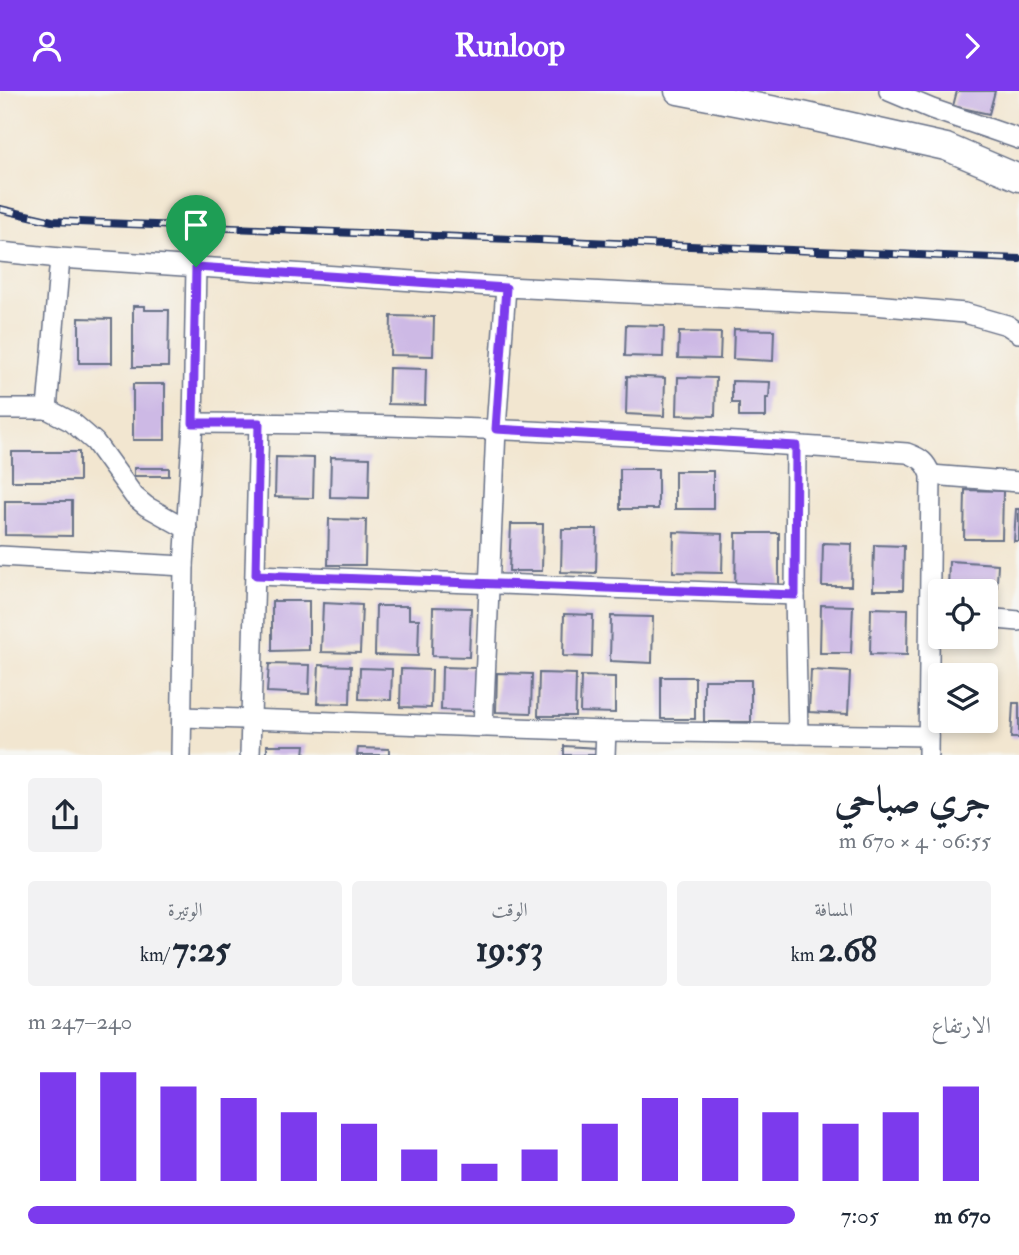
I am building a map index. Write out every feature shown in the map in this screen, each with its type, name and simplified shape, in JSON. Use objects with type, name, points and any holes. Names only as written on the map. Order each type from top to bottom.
[{"type":"street","points":[[890,91],[934,100],[1019,139]]},
{"type":"street","points":[[690,92],[732,96],[946,147],[1019,179]]},
{"type":"street","points":[[0,252],[506,288],[887,306],[965,313],[1007,325],[1019,333]]},
{"type":"street","points":[[47,409],[60,258]]},
{"type":"street","points":[[181,754],[184,566],[193,423],[196,267]]},
{"type":"street","points":[[484,727],[496,429],[506,288]]},
{"type":"street","points":[[0,409],[47,409],[72,422],[95,442],[134,496],[146,506],[187,529]]},
{"type":"street","points":[[193,423],[496,429],[907,453],[925,462],[931,475],[934,579]]},
{"type":"street","points":[[250,754],[259,423]]},
{"type":"street","points":[[796,446],[798,734]]},
{"type":"street","points":[[931,475],[1019,482]]},
{"type":"street","points":[[0,556],[184,566]]},
{"type":"street","points":[[256,575],[795,595]]},
{"type":"street","points":[[998,619],[1019,621]]},
{"type":"street","points":[[183,717],[606,731],[798,734],[928,745],[933,649]]},
{"type":"street","points":[[605,754],[606,731]]},
{"type":"building","points":[[957,91],[995,91],[989,114],[953,106]]},
{"type":"building","points":[[133,306],[145,306],[145,310],[169,310],[168,367],[133,367]]},
{"type":"building","points":[[391,316],[434,317],[433,356],[390,355]]},
{"type":"building","points":[[79,318],[112,319],[112,363],[79,363]]},
{"type":"building","points":[[626,325],[664,326],[663,357],[625,356]]},
{"type":"building","points":[[734,329],[774,330],[773,361],[733,359]]},
{"type":"building","points":[[679,332],[721,333],[720,359],[678,358]]},
{"type":"building","points":[[389,368],[426,369],[425,405],[388,404]]},
{"type":"building","points":[[627,376],[665,378],[664,416],[626,414]]},
{"type":"building","points":[[678,377],[716,378],[715,416],[677,415]]},
{"type":"building","points":[[732,381],[770,382],[769,398],[766,398],[766,417],[739,417],[739,403],[732,403]]},
{"type":"building","points":[[133,384],[165,384],[165,440],[133,440]]},
{"type":"building","points":[[12,452],[79,452],[79,481],[12,481]]},
{"type":"building","points":[[276,457],[314,458],[313,498],[275,497]]},
{"type":"building","points":[[331,457],[370,458],[369,498],[330,497]]},
{"type":"building","points":[[134,468],[169,468],[169,476],[134,476]]},
{"type":"building","points":[[620,469],[658,469],[658,509],[620,509]]},
{"type":"building","points":[[675,471],[713,471],[713,509],[675,509]]},
{"type":"building","points":[[965,490],[1003,491],[1002,539],[964,539]]},
{"type":"building","points":[[5,501],[72,501],[72,536],[5,535]]},
{"type":"building","points":[[1016,509],[1019,509],[1019,541],[1014,541]]},
{"type":"building","points":[[329,519],[366,520],[365,565],[328,565]]},
{"type":"building","points":[[511,524],[543,524],[542,571],[509,571]]},
{"type":"building","points":[[562,529],[597,529],[596,573],[561,572]]},
{"type":"building","points":[[674,532],[723,534],[722,573],[673,572]]},
{"type":"building","points":[[736,533],[779,533],[779,592],[735,592]]},
{"type":"building","points":[[823,543],[852,544],[851,586],[822,586]]},
{"type":"building","points":[[874,545],[904,546],[903,590],[873,590]]},
{"type":"building","points":[[949,561],[998,564],[997,579],[948,579]]},
{"type":"building","points":[[272,601],[309,601],[309,650],[272,651]]},
{"type":"building","points":[[323,603],[362,605],[360,653],[321,652]]},
{"type":"building","points":[[821,605],[853,606],[851,653],[820,653]]},
{"type":"building","points":[[376,606],[409,606],[409,619],[419,619],[418,656],[375,655]]},
{"type":"building","points":[[433,607],[471,608],[469,657],[432,656]]},
{"type":"building","points":[[871,608],[908,609],[907,655],[870,654]]},
{"type":"building","points":[[564,614],[593,615],[592,657],[563,656]]},
{"type":"building","points":[[611,616],[653,617],[652,663],[610,661]]},
{"type":"building","points":[[269,664],[310,665],[309,694],[267,692]]},
{"type":"building","points":[[319,665],[351,666],[350,704],[317,703]]},
{"type":"building","points":[[442,667],[476,668],[475,711],[441,710]]},
{"type":"building","points":[[360,668],[392,669],[391,700],[359,699]]},
{"type":"building","points":[[401,669],[432,670],[431,708],[400,707]]},
{"type":"building","points":[[811,670],[850,672],[848,714],[809,712]]},
{"type":"building","points":[[497,673],[532,674],[531,713],[496,712]]},
{"type":"building","points":[[539,673],[576,674],[575,716],[538,716]]},
{"type":"building","points":[[581,676],[615,677],[615,713],[580,712]]},
{"type":"building","points":[[661,677],[695,677],[695,719],[661,719]]},
{"type":"building","points":[[704,680],[751,680],[751,722],[704,722]]},
{"type":"building","points":[[1013,703],[1019,703],[1019,738],[1011,738]]},
{"type":"building","points":[[267,745],[305,745],[304,755],[267,755]]},
{"type":"building","points":[[564,746],[598,748],[597,755],[564,755]]},
{"type":"building","points":[[358,748],[389,749],[389,755],[357,755]]},
{"type":"railway","points":[[0,209],[52,221],[1019,259]]},
{"type":"route","points":[[196,267],[506,288],[496,429],[796,446],[795,595],[256,575],[259,423],[193,423],[196,267]]}]
